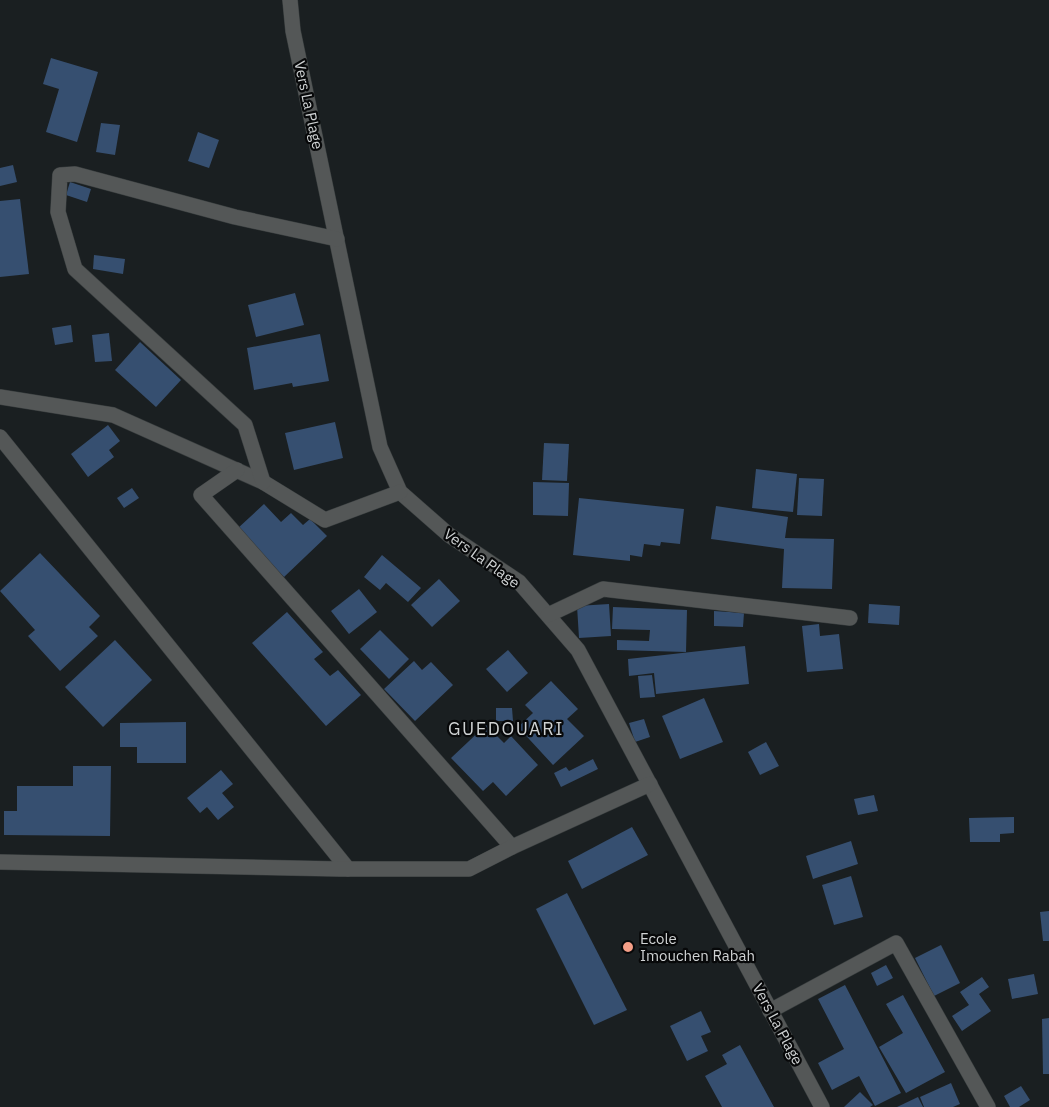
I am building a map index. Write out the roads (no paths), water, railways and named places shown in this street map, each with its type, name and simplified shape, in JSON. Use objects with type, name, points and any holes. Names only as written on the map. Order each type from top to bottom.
[{"type":"street","name":"Vers La Plage","points":[[290,0],[293,31],[381,447],[400,492],[449,535],[519,582],[578,650],[822,1107]]},
{"type":"street","points":[[263,482],[245,425],[75,269],[58,212],[60,175],[75,174],[235,217],[337,239]]},
{"type":"street","points":[[0,397],[113,415],[263,482],[325,520],[400,492]]},
{"type":"street","points":[[0,438],[348,869]]},
{"type":"street","points":[[237,470],[201,495],[512,847]]},
{"type":"street","points":[[548,615],[603,590],[850,618]]},
{"type":"street","points":[[0,862],[348,869],[469,869],[650,784]]},
{"type":"street","points":[[770,1011],[896,943],[988,1107]]},
{"type":"place","name":"Ecole Imouchen Rabah","points":[[628,947]]},
{"type":"district","name":"GUEDOUARI","points":[[506,728]]}]
